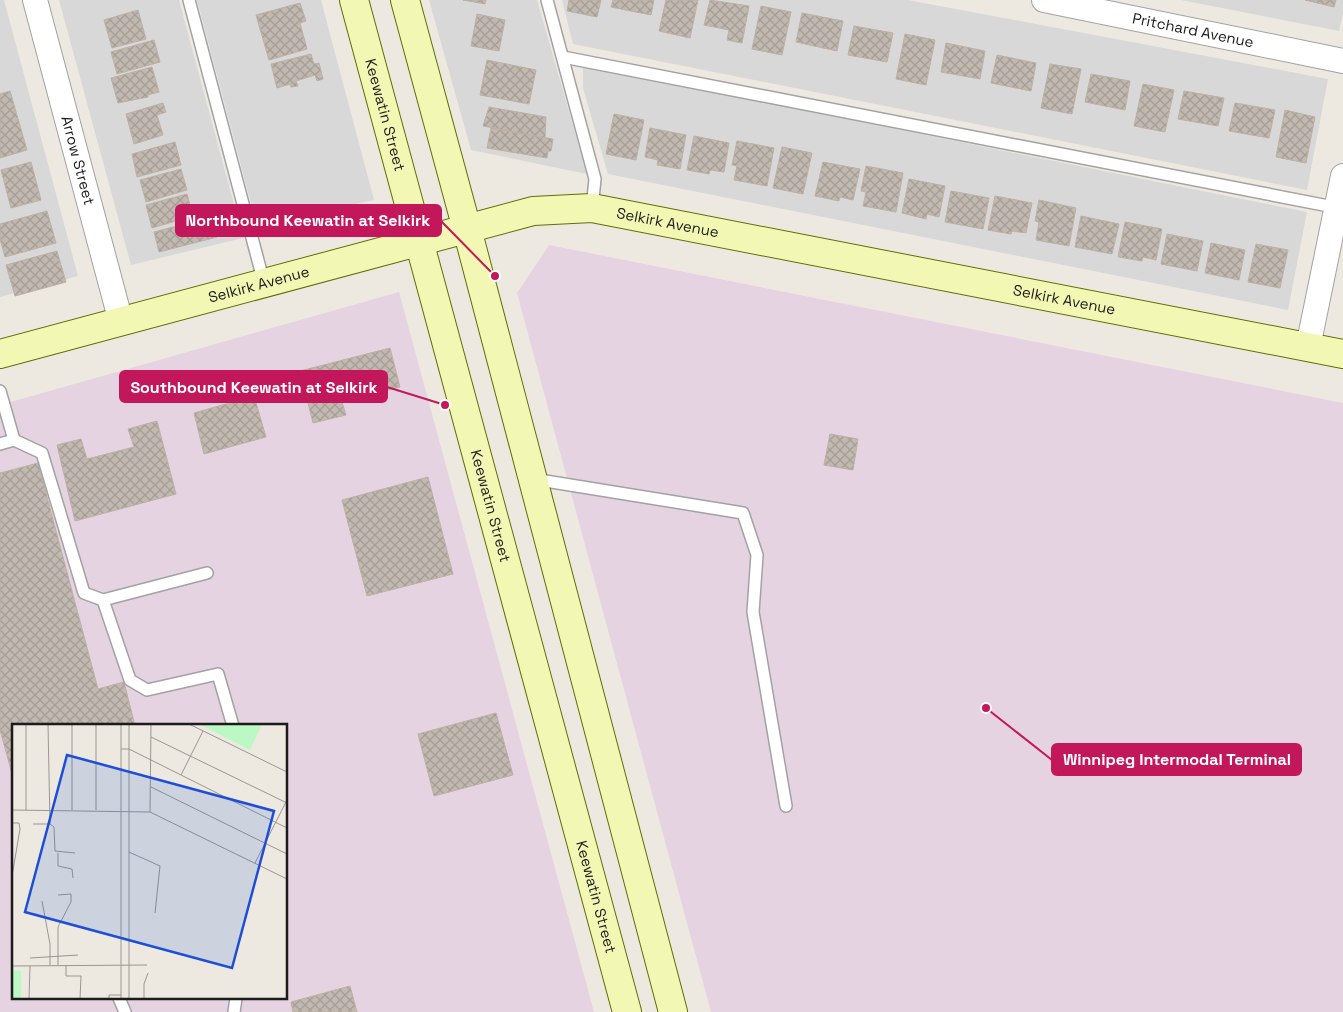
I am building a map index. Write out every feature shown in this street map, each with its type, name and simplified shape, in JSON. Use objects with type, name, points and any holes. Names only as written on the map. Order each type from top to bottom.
[{"type":"main road","name":"Keewatin Street","points":[[354,0],[627,1012]]},
{"type":"main road","points":[[404,0],[467,229],[673,1012]]},
{"type":"main road","name":"Selkirk Avenue","points":[[0,354],[533,211],[592,208],[1343,354]]},
{"type":"street","name":"Arrow Street","points":[[35,0],[121,322]]},
{"type":"street","name":"Pritchard Avenue","points":[[1044,0],[1343,61]]},
{"type":"street","points":[[1308,347],[1340,208],[1343,176]]},
{"type":"lane","points":[[189,0],[264,283]]},
{"type":"lane","points":[[547,0],[595,179],[592,208]]},
{"type":"lane","points":[[563,57],[1340,208]]},
{"type":"lane","points":[[0,391],[14,440]]},
{"type":"lane","points":[[0,444],[14,440],[42,453],[84,593],[103,600],[207,573]]},
{"type":"lane","points":[[532,479],[743,513],[757,555],[753,612],[786,806]]},
{"type":"lane","points":[[103,600],[130,680],[147,690],[218,674],[232,724]]},
{"type":"lane","points":[[120,1000],[125,1012]]},
{"type":"shaded area","points":[[0,0],[4,0],[78,276],[0,297]]},
{"type":"shaded area","points":[[59,0],[179,0],[243,238],[131,265]]},
{"type":"shaded area","points":[[197,0],[321,0],[374,200],[257,226]]},
{"type":"shaded area","points":[[429,0],[537,0],[587,174],[471,150]]},
{"type":"shaded area","points":[[562,0],[908,0],[1328,79],[1307,190],[573,44]]},
{"type":"shaded area","points":[[1181,0],[1343,0],[1343,13],[1339,31]]},
{"type":"shaded area","points":[[583,66],[1307,212],[1288,310],[608,174],[583,88]]},
{"type":"shaded area","points":[[549,245],[1343,403],[1343,1012],[711,1012],[517,293]]},
{"type":"shaded area","points":[[399,292],[594,1012],[0,1012],[0,405]]},
{"type":"building","points":[[463,0],[486,0],[485,4]]},
{"type":"building","points":[[569,0],[601,0],[597,17],[567,11]]},
{"type":"building","points":[[613,0],[654,0],[651,15],[611,7]]},
{"type":"building","points":[[666,0],[698,0],[690,38],[659,31]]},
{"type":"building","points":[[710,0],[749,6],[742,43],[727,40],[729,30],[704,25]]},
{"type":"building","points":[[1305,0],[1336,0],[1334,7]]},
{"type":"building","points":[[300,3],[306,21],[300,23],[307,49],[269,60],[256,15]]},
{"type":"building","points":[[761,6],[791,12],[782,55],[752,49]]},
{"type":"building","points":[[138,10],[146,39],[112,48],[104,20]]},
{"type":"building","points":[[802,13],[843,21],[837,51],[796,42]]},
{"type":"building","points":[[477,14],[505,20],[499,51],[471,46]]},
{"type":"building","points":[[854,26],[893,33],[887,62],[848,55]]},
{"type":"building","points":[[905,34],[935,40],[926,85],[896,79]]},
{"type":"building","points":[[154,40],[160,62],[117,74],[111,52]]},
{"type":"building","points":[[946,43],[985,51],[980,79],[941,72]]},
{"type":"building","points":[[311,54],[314,64],[319,63],[323,79],[317,81],[315,75],[296,81],[298,86],[291,87],[290,84],[277,88],[271,64]]},
{"type":"building","points":[[997,55],[1036,63],[1031,91],[991,83]]},
{"type":"building","points":[[487,60],[536,70],[529,104],[480,95]]},
{"type":"building","points":[[1050,64],[1081,69],[1072,114],[1041,108]]},
{"type":"building","points":[[152,67],[159,92],[148,95],[148,97],[118,103],[111,78]]},
{"type":"building","points":[[1091,74],[1130,81],[1125,110],[1085,102]]},
{"type":"building","points":[[1143,84],[1174,90],[1165,132],[1134,126]]},
{"type":"building","points":[[10,91],[27,150],[0,158],[0,94]]},
{"type":"building","points":[[1184,91],[1224,98],[1218,126],[1178,119]]},
{"type":"building","points":[[163,103],[166,112],[157,115],[163,135],[134,144],[126,114]]},
{"type":"building","points":[[1235,103],[1275,110],[1269,138],[1229,131]]},
{"type":"building","points":[[489,107],[546,117],[545,138],[483,126]]},
{"type":"building","points":[[1285,110],[1315,117],[1306,163],[1276,157]]},
{"type":"building","points":[[614,114],[644,120],[636,160],[606,154]]},
{"type":"building","points":[[491,128],[553,139],[551,151],[548,151],[547,158],[487,148]]},
{"type":"building","points":[[650,128],[686,135],[680,169],[657,165],[658,160],[645,157]]},
{"type":"building","points":[[694,136],[729,143],[724,172],[710,170],[709,174],[687,170]]},
{"type":"building","points":[[737,141],[774,148],[767,186],[734,180],[737,166],[732,165]]},
{"type":"building","points":[[175,142],[181,165],[137,177],[132,154]]},
{"type":"building","points":[[782,147],[812,153],[803,194],[773,188]]},
{"type":"building","points":[[31,162],[41,200],[11,208],[1,170]]},
{"type":"building","points":[[823,162],[860,169],[853,200],[840,197],[839,201],[815,196]]},
{"type":"building","points":[[866,166],[903,173],[896,212],[863,206],[866,192],[861,191]]},
{"type":"building","points":[[181,169],[187,190],[146,202],[140,180]]},
{"type":"building","points":[[909,179],[945,186],[939,217],[927,214],[926,219],[902,213]]},
{"type":"building","points":[[951,191],[989,198],[983,229],[945,222]]},
{"type":"building","points":[[187,194],[193,216],[152,228],[146,205]]},
{"type":"building","points":[[995,196],[1032,203],[1026,233],[1012,231],[1011,234],[988,230]]},
{"type":"building","points":[[1039,200],[1076,208],[1069,246],[1036,240],[1039,222],[1035,221]]},
{"type":"building","points":[[47,211],[56,243],[5,257],[0,239],[0,224]]},
{"type":"building","points":[[1081,216],[1119,224],[1112,254],[1075,247]]},
{"type":"building","points":[[212,217],[217,237],[159,252],[154,232]]},
{"type":"building","points":[[1125,222],[1162,229],[1156,260],[1143,257],[1142,261],[1118,257]]},
{"type":"building","points":[[1167,234],[1203,241],[1197,271],[1161,264]]},
{"type":"building","points":[[1211,243],[1245,250],[1239,280],[1205,273]]},
{"type":"building","points":[[1256,244],[1288,250],[1280,288],[1248,282]]},
{"type":"building","points":[[57,251],[66,282],[15,296],[6,265]]},
{"type":"building","points":[[390,348],[400,387],[342,402],[346,415],[313,423],[300,371]]},
{"type":"building","points":[[254,396],[266,437],[204,454],[194,413]]},
{"type":"building","points":[[157,421],[176,494],[75,521],[57,445],[81,439],[87,459],[134,447],[128,429]]},
{"type":"building","points":[[830,434],[858,439],[853,470],[824,465]]},
{"type":"building","points":[[38,463],[98,689],[124,682],[134,724],[12,724],[12,774],[0,730],[0,473]]},
{"type":"building","points":[[428,477],[453,574],[367,596],[342,500]]},
{"type":"building","points":[[496,713],[513,775],[434,796],[418,734]]},
{"type":"building","points":[[350,986],[357,1012],[293,1012],[291,1002]]},
{"type":"place","name":"Northbound Keewatin at Selkirk","points":[[495,276]]},
{"type":"place","name":"Southbound Keewatin at Selkirk","points":[[445,405]]},
{"type":"place","name":"Winnipeg Intermodal Terminal","points":[[986,708]]}]
